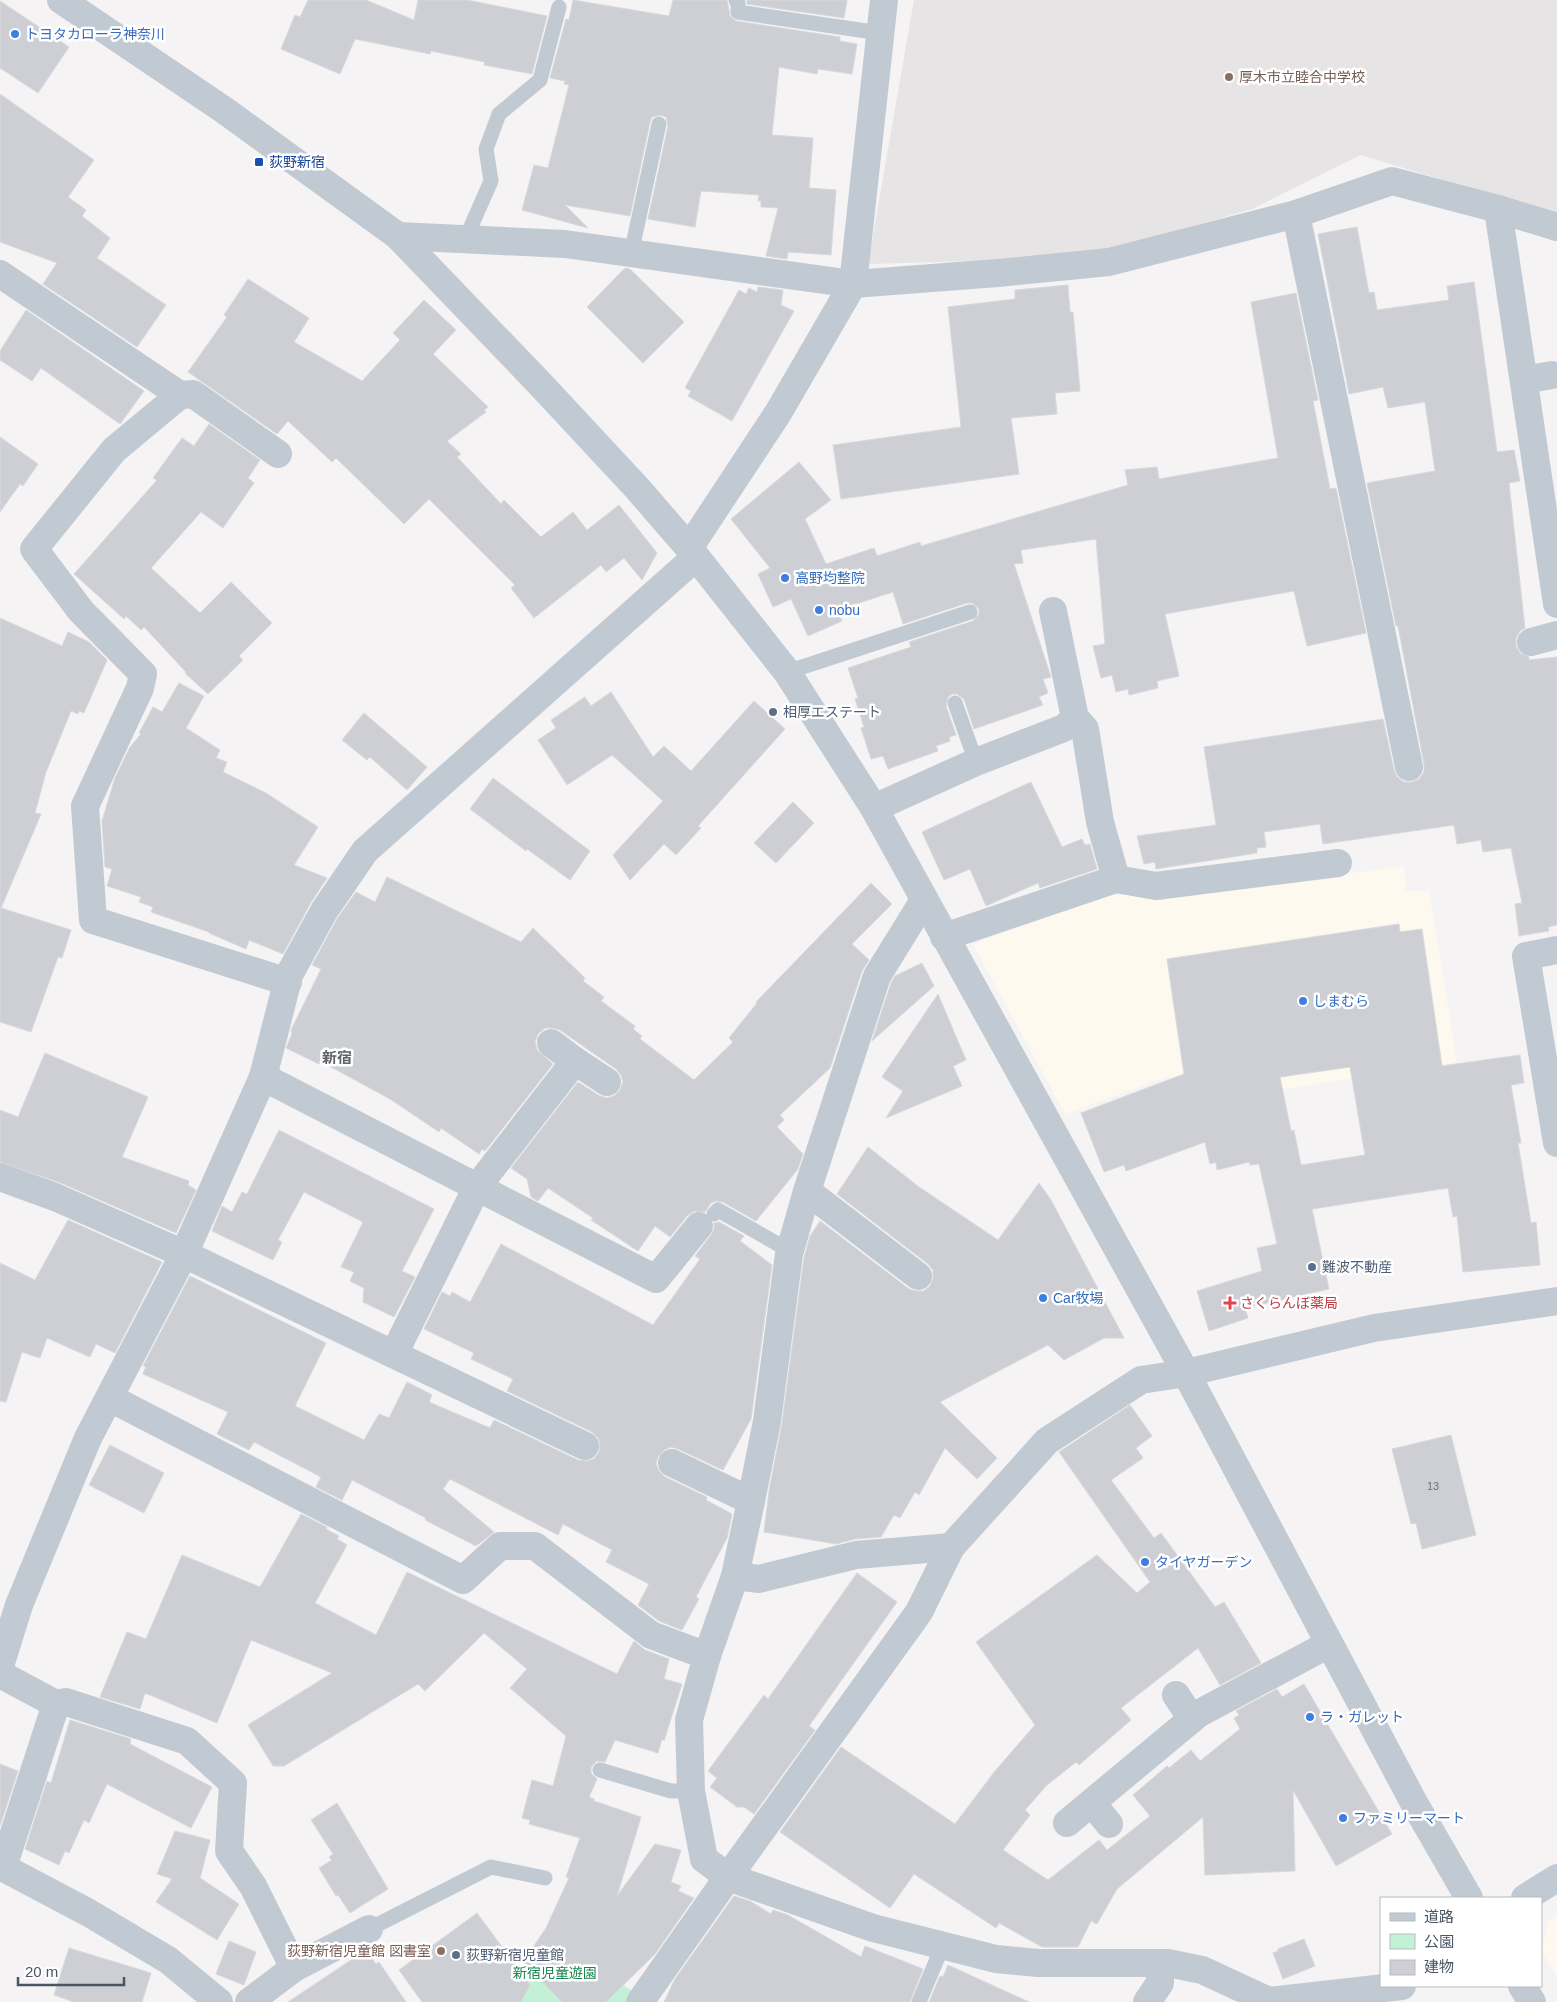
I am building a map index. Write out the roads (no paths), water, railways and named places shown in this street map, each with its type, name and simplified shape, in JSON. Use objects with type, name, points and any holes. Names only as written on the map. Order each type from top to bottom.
[{"type":"street","points":[[61,0],[224,110],[398,236],[550,394],[637,488],[693,552],[787,672],[874,808],[1186,1373],[1413,1801],[1468,1897]]},
{"type":"street","points":[[0,1666],[19,1604],[88,1438],[184,1254],[263,1077],[289,975],[324,912],[365,851],[693,552],[778,413],[853,284],[884,0]]},
{"type":"street","points":[[398,236],[565,244],[853,284],[1109,262],[1296,214],[1392,181],[1557,227]]},
{"type":"street","points":[[1498,209],[1524,380],[1548,479],[1537,548],[1557,604]]},
{"type":"street","points":[[1296,214],[1409,768]]},
{"type":"street","points":[[0,274],[180,395]]},
{"type":"street","points":[[1524,380],[1552,375]]},
{"type":"street","points":[[278,454],[193,394],[180,395],[114,450],[34,549],[81,611],[143,674],[140,688],[85,806],[93,920],[288,982]]},
{"type":"street","points":[[1052,611],[1075,718],[1085,729],[1100,822],[1116,879]]},
{"type":"street","points":[[874,808],[976,762],[1064,728],[1075,718]]},
{"type":"street","points":[[944,937],[1116,879],[1156,886],[1307,856],[1338,863]]},
{"type":"street","points":[[924,900],[877,976],[807,1191],[790,1251],[767,1420],[735,1576],[707,1656],[689,1720],[691,1792],[704,1859],[728,1877],[873,1928],[996,1959],[1038,1963],[1160,1963],[1202,1970],[1269,2001],[1393,1987]]},
{"type":"street","points":[[1557,950],[1526,956],[1557,1143]]},
{"type":"street","points":[[551,1043],[607,1082]]},
{"type":"street","points":[[394,1354],[477,1187],[575,1061]]},
{"type":"street","points":[[263,1077],[656,1279],[707,1220]]},
{"type":"street","points":[[0,1177],[55,1197],[184,1254],[585,1446]]},
{"type":"street","points":[[807,1191],[918,1276]]},
{"type":"street","points":[[640,2002],[919,1612],[951,1547],[1047,1440],[1142,1380],[1186,1373],[1374,1328],[1557,1301]]},
{"type":"street","points":[[110,1398],[462,1580],[500,1546],[535,1546],[651,1635],[707,1656]]},
{"type":"street","points":[[672,1464],[751,1501]]},
{"type":"street","points":[[735,1576],[759,1579],[856,1555],[951,1547]]},
{"type":"street","points":[[1067,1823],[1192,1719],[1329,1644]]},
{"type":"street","points":[[0,1674],[56,1704],[66,1702],[187,1742],[233,1783],[229,1851],[253,1886],[294,1968]]},
{"type":"street","points":[[1176,1695],[1192,1719]]},
{"type":"street","points":[[56,1704],[1,1866],[89,1912],[168,1960],[220,2002]]},
{"type":"street","points":[[1092,1803],[1109,1824]]},
{"type":"street","points":[[1527,1897],[1557,1878]]},
{"type":"street","points":[[249,2002],[294,1968],[369,1929]]},
{"type":"street","points":[[1147,2002],[1160,1982],[1160,1963]]},
{"type":"street","points":[[1523,1987],[1532,2002]]},
{"type":"lane","points":[[736,0],[738,12],[880,33]]},
{"type":"lane","points":[[465,240],[491,181],[486,148],[499,114],[540,80],[559,7]]},
{"type":"lane","points":[[631,254],[659,124]]},
{"type":"lane","points":[[787,672],[970,612]]},
{"type":"lane","points":[[955,703],[976,762]]},
{"type":"lane","points":[[707,1220],[718,1210],[790,1251]]},
{"type":"lane","points":[[600,1770],[671,1792],[691,1792]]},
{"type":"lane","points":[[369,1929],[491,1867],[545,1878]]},
{"type":"lane","points":[[919,2002],[943,1946]]},
{"type":"place","name":"トヨタカローラ神奈川","points":[[15,34]]},
{"type":"place","name":"厚木市立睦合中学校","points":[[1229,77]]},
{"type":"place","name":"荻野新宿","points":[[259,162]]},
{"type":"place","name":"高野均整院","points":[[785,578]]},
{"type":"place","name":"nobu","points":[[819,610]]},
{"type":"place","name":"相厚エステート","points":[[773,712]]},
{"type":"place","name":"しまむら","points":[[1303,1001]]},
{"type":"place","name":"難波不動産","points":[[1312,1267]]},
{"type":"place","name":"Car牧場","points":[[1043,1298]]},
{"type":"place","name":"さくらんぼ薬局","points":[[1230,1303]]},
{"type":"place","name":"タイヤガーデン","points":[[1145,1562]]},
{"type":"place","name":"ラ・ガレット","points":[[1310,1717]]},
{"type":"place","name":"ファミリーマート","points":[[1343,1818]]},
{"type":"place","name":"荻野新宿児童館 図書室","points":[[441,1951]]},
{"type":"place","name":"荻野新宿児童館","points":[[456,1955]]},
{"type":"district","name":"新宿","points":[[337,1058]]},
{"type":"park label","name":"新宿児童遊園","points":[[555,1973]]}]
